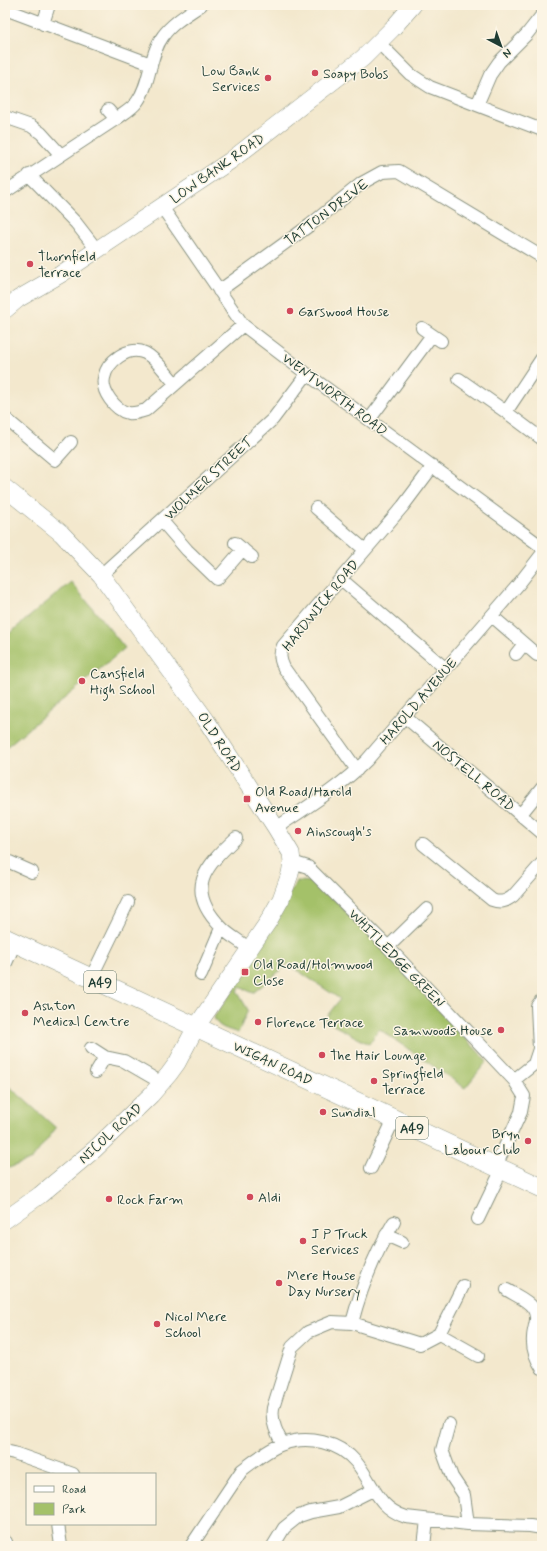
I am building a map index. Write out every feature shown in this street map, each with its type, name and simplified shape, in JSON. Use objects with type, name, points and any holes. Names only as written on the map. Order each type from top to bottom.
[{"type":"main road","name":"WIGAN ROAD","points":[[10,940],[542,1188]]},
{"type":"street","points":[[43,24],[49,5]]},
{"type":"street","points":[[5,192],[61,155],[112,114],[138,101],[143,91],[151,64],[162,36],[170,27],[201,5]]},
{"type":"street","name":"LOW BANK ROAD","points":[[5,310],[18,299],[61,274],[230,161],[338,79],[379,43],[413,5]]},
{"type":"street","points":[[5,9],[151,64]]},
{"type":"street","points":[[478,105],[490,75],[499,62],[527,34],[541,17]]},
{"type":"street","points":[[379,43],[410,74],[430,87],[542,130]]},
{"type":"street","points":[[5,118],[31,126],[41,133],[61,155]]},
{"type":"street","name":"TATTON DRIVE","points":[[219,291],[310,225],[362,183],[382,172],[400,171],[542,257]]},
{"type":"street","points":[[29,175],[76,223],[97,250]]},
{"type":"street","name":"WENTWORTH ROAD","points":[[162,207],[243,325],[368,420],[542,547]]},
{"type":"street","points":[[175,384],[153,358],[138,350],[122,354],[110,365],[104,378],[104,387],[107,395],[119,408],[127,413],[136,413],[146,410],[243,325]]},
{"type":"street","points":[[368,420],[432,335]]},
{"type":"street","points":[[506,412],[542,358]]},
{"type":"street","name":"WOLMER STREET","points":[[101,575],[273,419],[307,374]]},
{"type":"street","points":[[459,380],[542,439]]},
{"type":"street","points":[[5,418],[55,460],[71,442]]},
{"type":"street","name":"HARDWICK ROAD","points":[[357,770],[284,668],[280,656],[283,646],[403,506],[433,466]]},
{"type":"street","name":"OLD ROAD","points":[[5,488],[61,533],[101,575],[206,720],[276,828],[290,853],[292,862]]},
{"type":"street","points":[[316,508],[366,550]]},
{"type":"street","points":[[162,521],[187,550],[217,579],[244,550]]},
{"type":"street","name":"HAROLD AVENUE","points":[[276,828],[319,800],[357,770],[492,616],[542,554]]},
{"type":"street","points":[[340,580],[446,669]]},
{"type":"street","points":[[492,616],[537,655]]},
{"type":"street","points":[[516,654],[524,644]]},
{"type":"street","name":"NOSTELL ROAD","points":[[405,717],[542,833]]},
{"type":"street","points":[[521,814],[542,788]]},
{"type":"street","points":[[236,838],[214,858],[203,876],[200,894],[206,907],[221,928],[241,941],[250,950]]},
{"type":"street","points":[[423,844],[492,900],[499,902],[507,901],[513,896],[542,863]]},
{"type":"street","points":[[196,1027],[268,922],[290,874],[292,862]]},
{"type":"street","name":"WHITLEDGE GREEN","points":[[292,862],[308,867],[388,947],[514,1080],[524,1096],[521,1112],[478,1219]]},
{"type":"street","points":[[7,864],[32,872]]},
{"type":"street","points":[[91,978],[128,902]]},
{"type":"street","points":[[388,947],[427,909]]},
{"type":"street","points":[[201,975],[221,928]]},
{"type":"street","points":[[5,965],[10,940]]},
{"type":"street","points":[[514,1080],[538,1066],[539,1049],[537,1006],[542,999]]},
{"type":"street","name":"NICOL ROAD","points":[[5,1220],[40,1195],[95,1149],[151,1095],[177,1063],[196,1027]]},
{"type":"street","points":[[91,1048],[105,1057],[124,1061],[162,1083]]},
{"type":"street","points":[[96,1072],[105,1057]]},
{"type":"street","points":[[371,1168],[394,1119]]},
{"type":"street","points":[[352,1323],[359,1296],[386,1235],[394,1222]]},
{"type":"street","points":[[386,1235],[402,1242]]},
{"type":"street","points":[[283,1444],[277,1434],[272,1414],[281,1379],[292,1347],[308,1332],[332,1322],[352,1323],[420,1344],[439,1334],[463,1286]]},
{"type":"street","points":[[506,1290],[530,1304],[536,1313],[537,1318],[532,1338],[533,1348],[542,1368]]},
{"type":"street","points":[[439,1334],[478,1356]]},
{"type":"street","points":[[449,1424],[442,1450],[452,1478],[464,1495],[468,1524]]},
{"type":"street","points":[[191,1546],[242,1470],[253,1461],[283,1444],[306,1440],[335,1446],[350,1456],[356,1462],[383,1503],[398,1514],[406,1517],[468,1524],[542,1526]]},
{"type":"street","points":[[5,1451],[14,1453],[60,1472]]},
{"type":"street","points":[[273,1546],[284,1528],[299,1516],[311,1512],[339,1507],[374,1490]]},
{"type":"street","points":[[424,1546],[427,1520]]},
{"type":"street","points":[[58,1525],[60,1546]]},
{"type":"green space","points":[[71,582],[125,648],[5,748],[5,637]]},
{"type":"green space","points":[[297,881],[318,882],[487,1061],[465,1088],[379,1029],[369,1044],[324,1020],[340,999],[288,964],[253,993],[240,987],[237,991],[248,1010],[238,1033],[223,1028],[215,1021],[214,1017],[239,982]]},
{"type":"green space","points":[[10,1087],[56,1128],[32,1159],[9,1168],[5,1165],[5,1093]]},
{"type":"place","name":"Soapy Bobs","points":[[315,73]]},
{"type":"place","name":"Low Bank Services","points":[[268,78]]},
{"type":"place","name":"Thornfield Terrace","points":[[30,264]]},
{"type":"place","name":"Garswood House","points":[[290,311]]},
{"type":"place","name":"Cansfield High School","points":[[82,681]]},
{"type":"place","name":"Old Road/Harold Avenue","points":[[247,799]]},
{"type":"place","name":"Ainscough's","points":[[298,831]]},
{"type":"place","name":"Old Road/Holmwood Close","points":[[245,972]]},
{"type":"place","name":"Ashton Medical Centre","points":[[25,1013]]},
{"type":"place","name":"Florence Terrace","points":[[258,1022]]},
{"type":"place","name":"Samwoods House","points":[[501,1030]]},
{"type":"place","name":"The Hair Lounge","points":[[322,1055]]},
{"type":"place","name":"Springfield Terrace","points":[[374,1081]]},
{"type":"place","name":"Sundial","points":[[323,1112]]},
{"type":"place","name":"Bryn Labour Club","points":[[528,1141]]},
{"type":"place","name":"Aldi","points":[[250,1197]]},
{"type":"place","name":"Rock Farm","points":[[109,1199]]},
{"type":"place","name":"J P Truck Services","points":[[303,1241]]},
{"type":"place","name":"Mere House Day Nursery","points":[[279,1283]]},
{"type":"place","name":"Nicol Mere School","points":[[157,1324]]}]
